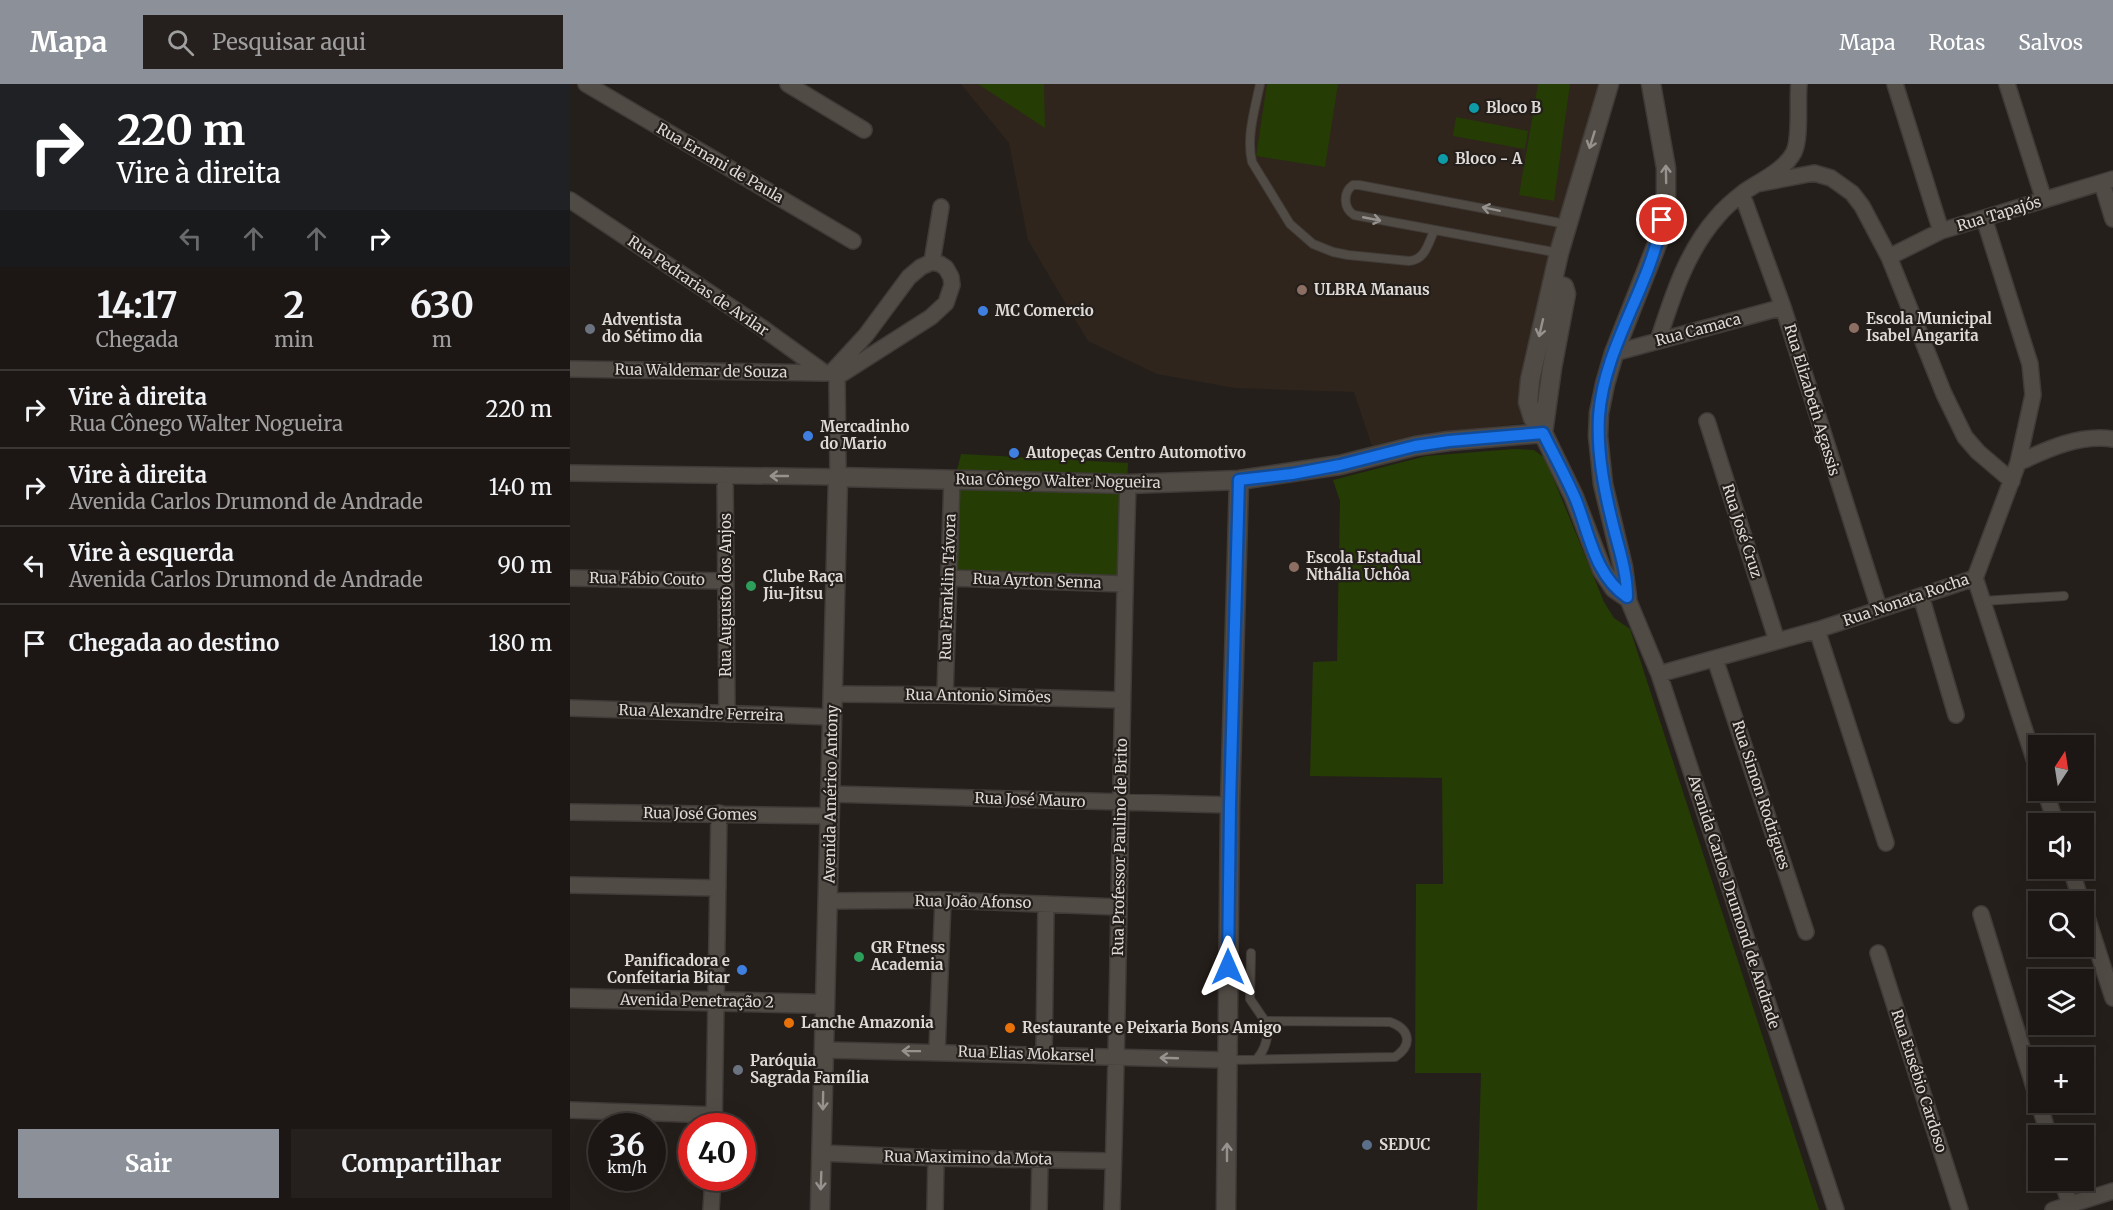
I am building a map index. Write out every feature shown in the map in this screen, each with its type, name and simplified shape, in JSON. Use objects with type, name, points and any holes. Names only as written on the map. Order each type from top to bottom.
[{"type":"street","name":"Rua Ernani de Paula","points":[[586,84],[853,241]]},
{"type":"street","points":[[788,84],[864,130]]},
{"type":"street","name":"Avenida Carlos Drumond de Andrade","points":[[1609,84],[1566,224],[1530,380],[1528,402],[1533,418],[1543,433],[1574,497],[1602,570],[1614,588],[1627,597]]},
{"type":"street","name":"Avenida Carlos Drumond de Andrade","points":[[1651,84],[1666,168],[1666,202],[1659,239],[1614,353],[1605,384],[1599,413],[1598,436],[1603,484],[1623,567],[1627,597],[1659,674],[1836,1210]]},
{"type":"street","points":[[1658,341],[1672,296],[1694,249],[1717,217],[1742,194],[1789,160],[1796,149],[1799,132],[1797,104],[1799,84]]},
{"type":"street","points":[[1895,84],[1941,231]]},
{"type":"street","points":[[2007,84],[2044,200]]},
{"type":"street","points":[[1757,184],[1808,172],[1831,178],[1852,193],[1862,206],[1888,257],[1944,394],[1965,437],[1978,452],[2012,481]]},
{"type":"street","points":[[2107,181],[2113,219]]},
{"type":"street","name":"Rua Tapajós","points":[[1888,257],[1941,231],[2107,181]]},
{"type":"street","name":"Rua Elizabeth Agassis","points":[[1742,194],[1783,306],[1879,609]]},
{"type":"street","name":"Rua Pedrarias de Avilar","points":[[570,200],[831,374]]},
{"type":"street","points":[[932,262],[941,207]]},
{"type":"street","name":"Rua Nonata Rocha","points":[[1659,674],[1817,630],[1975,578],[2018,463],[2033,394],[2030,364],[2023,338],[1984,218]]},
{"type":"street","points":[[932,262],[946,268],[952,285],[946,303],[931,317],[831,374],[866,335],[909,277],[921,267],[932,262]]},
{"type":"street","name":"Rua Camaca","points":[[1614,353],[1783,306]]},
{"type":"street","name":"Rua Waldemar de Souza","points":[[570,369],[831,374]]},
{"type":"street","name":"Avenida Américo Antony","points":[[820,1210],[838,477],[831,374]]},
{"type":"street","name":"Rua José Cruz","points":[[1707,421],[1776,641]]},
{"type":"street","name":"Rua Cônego Walter Nogueira","points":[[570,473],[1128,484],[1239,480],[1292,474],[1340,465],[1415,446],[1543,433]]},
{"type":"street","points":[[2018,463],[2040,453],[2087,439],[2113,439]]},
{"type":"street","name":"Rua Augusto dos Anjos","points":[[725,476],[727,714]]},
{"type":"street","name":"Rua Franklin Távora","points":[[945,695],[952,479]]},
{"type":"street","points":[[1226,1210],[1230,805],[1239,480]]},
{"type":"street","name":"Rua Professor Paulino de Brito","points":[[1112,1210],[1128,484]]},
{"type":"street","name":"Rua Fábio Couto","points":[[570,578],[725,581]]},
{"type":"street","name":"Rua Ayrton Senna","points":[[949,578],[1125,584]]},
{"type":"street","points":[[1975,578],[2028,740]]},
{"type":"street","points":[[1921,596],[1956,715]]},
{"type":"street","points":[[1817,630],[1886,843]]},
{"type":"street","name":"Rua Simon Rodrigues","points":[[1715,659],[1806,932]]},
{"type":"street","name":"Rua Antonio Simões","points":[[834,694],[1122,700]]},
{"type":"street","name":"Rua Alexandre Ferreira","points":[[570,708],[832,717]]},
{"type":"street","name":"Rua José Mauro","points":[[831,794],[1230,805]]},
{"type":"street","name":"Rua José Gomes","points":[[570,812],[831,816]]},
{"type":"street","points":[[715,1113],[720,813]]},
{"type":"street","points":[[570,885],[717,888]]},
{"type":"street","points":[[937,1051],[943,900]]},
{"type":"street","name":"Rua João Afonso","points":[[828,901],[943,900],[1118,907]]},
{"type":"street","points":[[1044,1055],[1046,904]]},
{"type":"street","points":[[1980,914],[2046,1125]]},
{"type":"street","points":[[2094,939],[2113,998]]},
{"type":"street","name":"Rua Eusébio Cardoso","points":[[1878,953],[1960,1210]]},
{"type":"street","name":"Avenida Penetração 2","points":[[570,998],[825,1004]]},
{"type":"street","name":"Rua Elias Mokarsel","points":[[825,1050],[1227,1060]]},
{"type":"street","points":[[570,1110],[678,1118]]},
{"type":"street","name":"Rua Maximino da Mota","points":[[822,1153],[936,1158],[1113,1161]]},
{"type":"street","points":[[935,1210],[936,1158]]},
{"type":"street","points":[[1039,1210],[1040,1160]]},
{"type":"street","points":[[711,1210],[712,1191]]},
{"type":"street","points":[[2066,1191],[2070,1205]]},
{"type":"street","points":[[2053,1210],[2113,1191]]},
{"type":"lane","points":[[1260,84],[1249,151],[1252,162],[1290,224],[1301,235],[1313,244],[1333,252],[1416,261],[1422,257],[1434,231]]},
{"type":"lane","points":[[1559,253],[1354,215],[1346,207],[1348,190],[1356,184],[1566,224]]},
{"type":"lane","points":[[1983,601],[2064,596]]},
{"type":"lane","points":[[1251,952],[1250,999],[1268,1029],[1263,1052],[1257,1059]]},
{"type":"lane","points":[[1227,1060],[1395,1057],[1402,1052],[1407,1043],[1406,1033],[1400,1026],[1390,1022],[1264,1021]]},
{"type":"shaded area","name":"ULBRA Manaus","points":[[961,84],[1599,84],[1520,385],[1526,423],[1410,436],[1372,446],[1354,392],[1235,388],[1157,374],[1088,341],[1028,240],[1009,143]]},
{"type":"green space","points":[[978,84],[1044,84],[1045,128]]},
{"type":"green space","points":[[1267,84],[1338,84],[1325,167],[1256,156]]},
{"type":"green space","points":[[1538,84],[1570,84],[1554,201],[1519,195]]},
{"type":"green space","points":[[1456,117],[1528,131],[1525,149],[1453,136]]},
{"type":"green space","points":[[1514,449],[1534,450],[1545,458],[1604,602],[1614,618],[1630,629],[1819,1210],[1477,1210],[1481,1073],[1415,1073],[1416,884],[1443,884],[1442,778],[1310,776],[1313,662],[1337,661],[1340,501],[1333,480],[1426,456]]},
{"type":"green space","points":[[961,454],[1128,463],[1122,580],[952,574],[956,474]]},
{"type":"place","name":"Bloco B","points":[[1474,108]]},
{"type":"place","name":"Bloco - A","points":[[1443,159]]},
{"type":"place","name":"ULBRA Manaus","points":[[1302,290]]},
{"type":"place","name":"MC Comercio","points":[[983,311]]},
{"type":"place","name":"Escola Municipal Isabel Angarita","points":[[1854,328]]},
{"type":"place","name":"Adventista do Sétimo dia","points":[[590,329]]},
{"type":"place","name":"Mercadinho do Mario","points":[[808,436]]},
{"type":"place","name":"Autopeças Centro Automotivo","points":[[1014,453]]},
{"type":"place","name":"Escola Estadual Nthália Uchôa","points":[[1294,567]]},
{"type":"place","name":"Clube Raça Jiu-Jitsu","points":[[751,586]]},
{"type":"place","name":"GR Ftness Academia","points":[[859,957]]},
{"type":"place","name":"Panificadora e Confeitaria Bitar","points":[[742,970]]},
{"type":"place","name":"Lanche Amazonia","points":[[789,1023]]},
{"type":"place","name":"Restaurante e Peixaria Bons Amigo","points":[[1010,1028]]},
{"type":"place","name":"Paróquia Sagrada Família","points":[[738,1070]]},
{"type":"place","name":"SEDUC","points":[[1367,1145]]},
{"type":"route","points":[[1228,967],[1239,480],[1292,474],[1340,465],[1415,446],[1543,433],[1574,497],[1602,570],[1614,588],[1627,597],[1627,585],[1603,484],[1598,436],[1599,413],[1614,353],[1648,272],[1659,239],[1662,220]]}]
